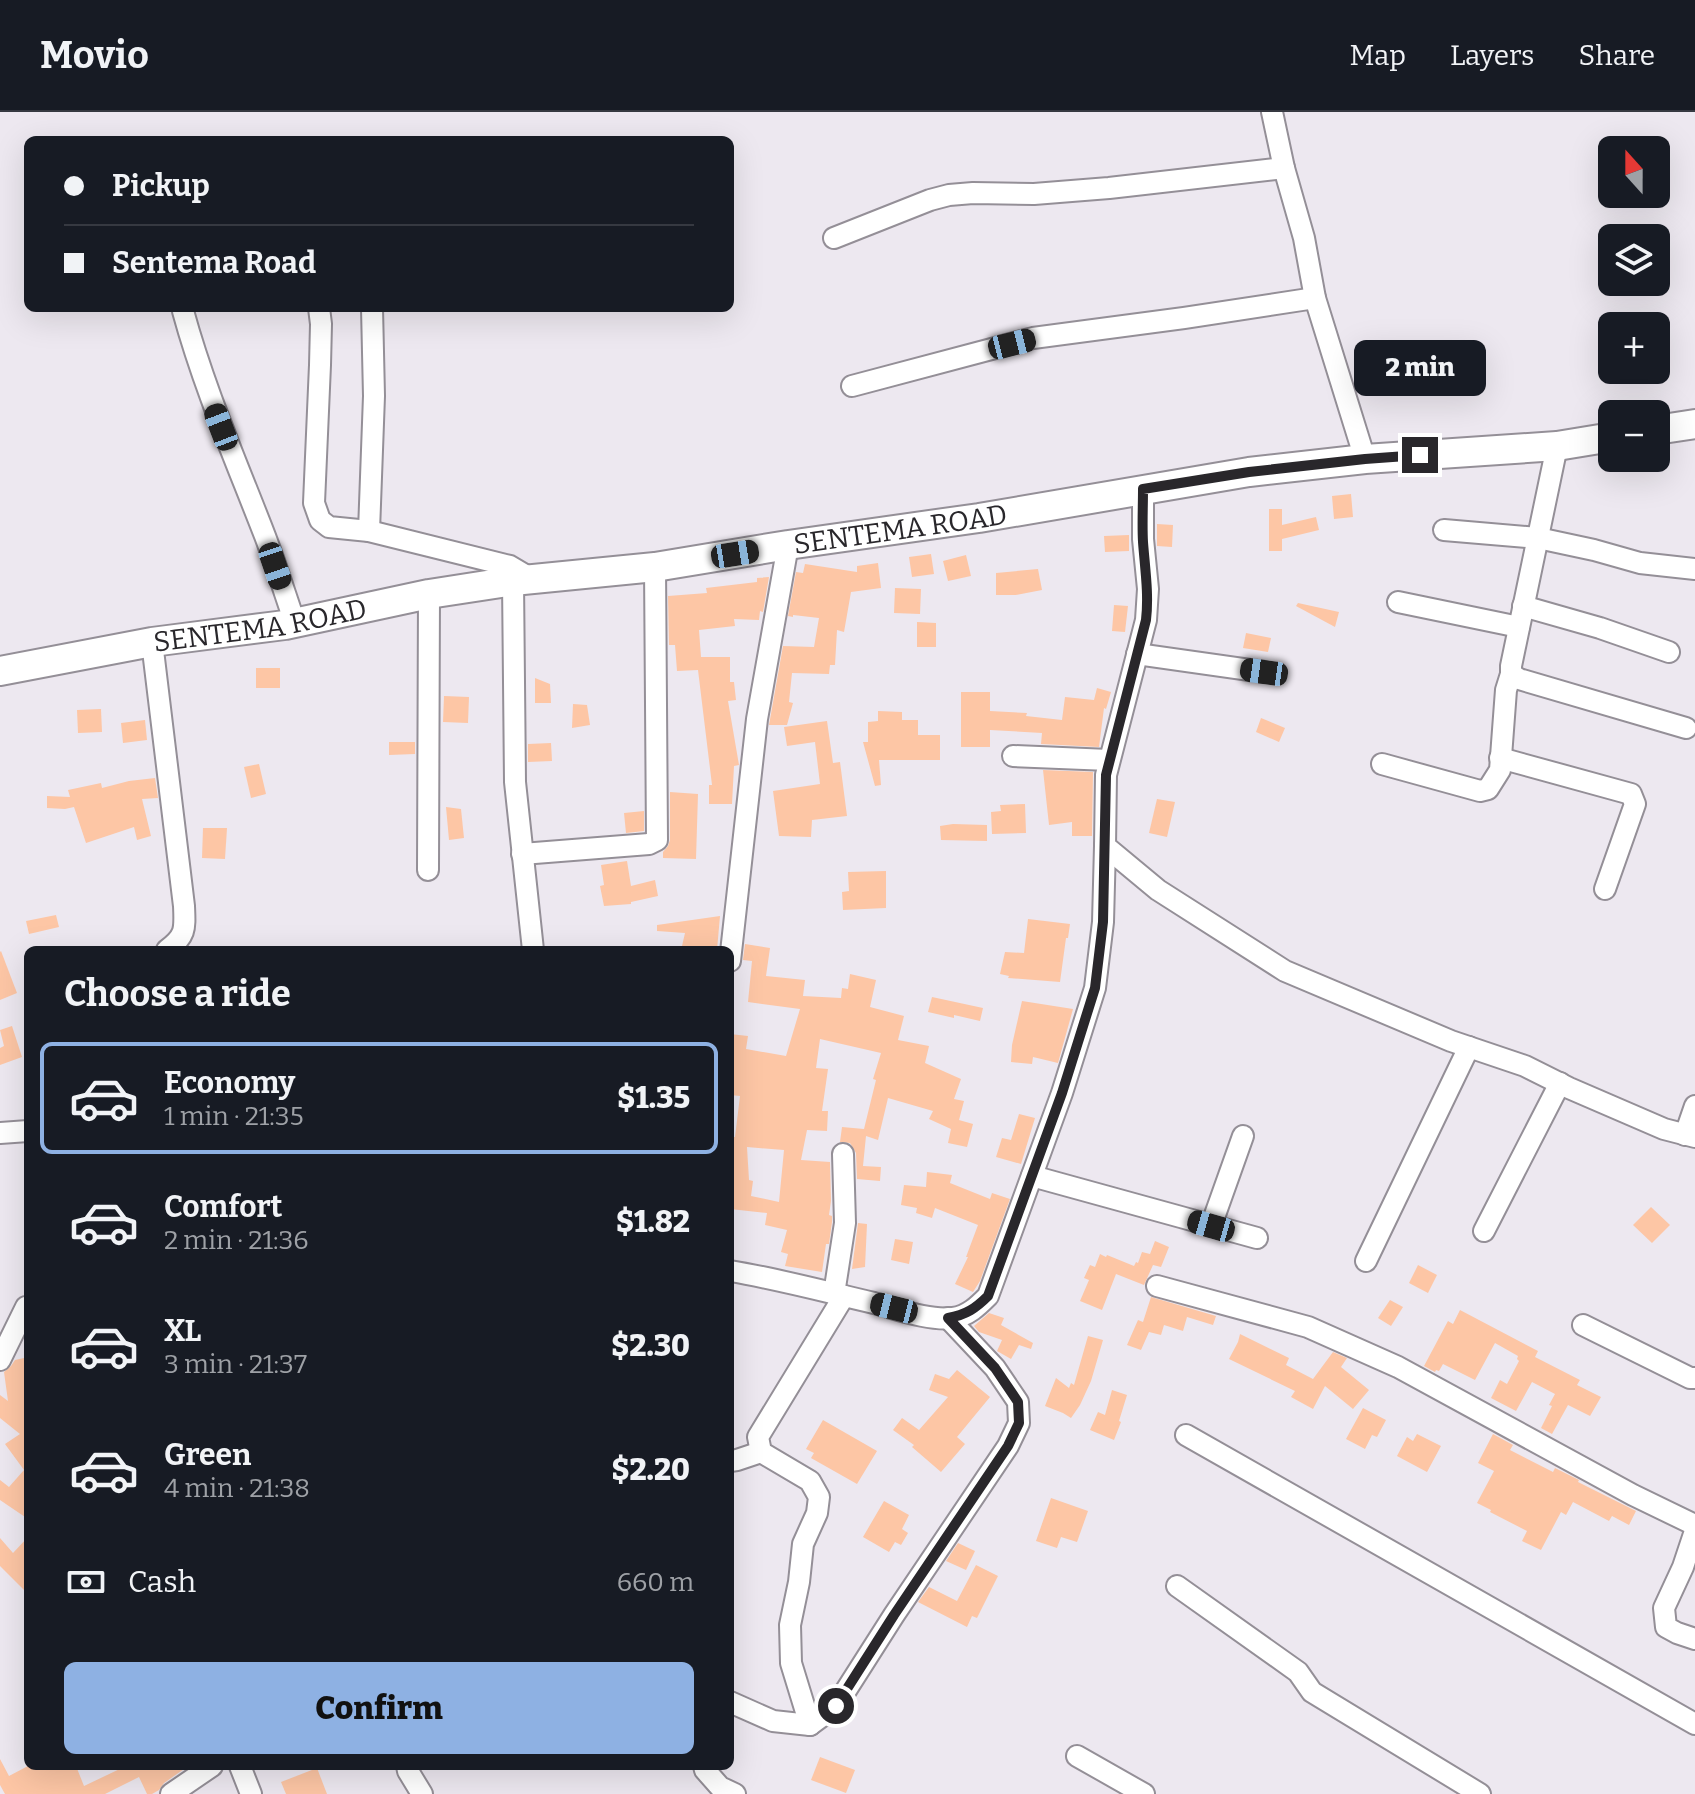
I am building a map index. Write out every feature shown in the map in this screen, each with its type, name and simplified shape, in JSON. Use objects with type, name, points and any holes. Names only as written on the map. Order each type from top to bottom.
[{"type":"main road","points":[[1670,428],[1695,424]]},
{"type":"main road","name":"SENTEMA ROAD","points":[[0,671],[152,642],[295,623],[429,594],[524,580],[655,567],[979,518],[1249,472],[1365,459],[1557,446],[1598,439]]},
{"type":"street","points":[[1272,112],[1304,238],[1315,298],[1365,459]]},
{"type":"street","points":[[834,238],[949,195],[1034,194],[1109,188],[1284,168]]},
{"type":"street","points":[[852,386],[1033,338],[1315,298]]},
{"type":"street","points":[[183,312],[213,407],[265,537],[295,623]]},
{"type":"street","points":[[320,312],[314,503],[320,520],[329,527],[369,531],[510,566],[524,580],[515,782],[533,946]]},
{"type":"street","points":[[369,531],[374,396],[372,312]]},
{"type":"street","points":[[1382,764],[1480,791],[1493,784],[1500,770],[1506,690],[1557,446]]},
{"type":"street","points":[[734,1272],[918,1314],[948,1318],[962,1316],[988,1296],[1062,1093],[1095,988],[1103,922],[1106,775],[1148,605],[1143,489]]},
{"type":"street","points":[[1444,530],[1538,538],[1640,563],[1695,569]]},
{"type":"street","points":[[732,946],[757,719],[788,545]]},
{"type":"street","points":[[522,854],[649,844],[657,840],[655,567]]},
{"type":"street","points":[[428,870],[429,594]]},
{"type":"street","points":[[1398,602],[1519,627]]},
{"type":"street","points":[[1523,606],[1669,652]]},
{"type":"street","points":[[152,642],[184,906],[182,937],[172,946]]},
{"type":"street","points":[[1137,654],[1264,672]]},
{"type":"street","points":[[1511,674],[1519,679],[1686,728]]},
{"type":"street","points":[[1013,756],[1109,760]]},
{"type":"street","points":[[1500,758],[1631,794],[1635,804],[1605,889]]},
{"type":"street","points":[[1105,846],[1158,890],[1285,971],[1469,1047],[1525,1066],[1664,1129],[1690,1136],[1695,1106]]},
{"type":"street","points":[[1366,1261],[1469,1047]]},
{"type":"street","points":[[1484,1231],[1560,1083]]},
{"type":"street","points":[[0,1133],[24,1131]]},
{"type":"street","points":[[1211,1226],[1243,1136]]},
{"type":"street","points":[[810,1725],[791,1663],[790,1625],[803,1544],[817,1513],[819,1497],[810,1481],[761,1452],[758,1437],[839,1295],[845,1223],[843,1154]]},
{"type":"street","points":[[1032,1176],[1257,1238]]},
{"type":"street","points":[[1157,1286],[1308,1327],[1398,1367],[1619,1488],[1695,1525]]},
{"type":"street","points":[[0,1360],[24,1309]]},
{"type":"street","points":[[734,1704],[773,1721],[810,1725],[836,1706],[1008,1446],[1019,1423],[1018,1402],[995,1368],[948,1318]]},
{"type":"street","points":[[1583,1325],[1695,1378]]},
{"type":"street","points":[[1186,1435],[1695,1724]]},
{"type":"street","points":[[734,1460],[761,1452]]},
{"type":"street","points":[[1695,1531],[1664,1608],[1666,1627],[1695,1639]]},
{"type":"street","points":[[1177,1586],[1298,1672],[1312,1692],[1480,1794]]},
{"type":"street","points":[[1077,1756],[1144,1794]]},
{"type":"street","points":[[171,1794],[206,1770]]},
{"type":"street","points":[[242,1770],[251,1794]]},
{"type":"street","points":[[408,1770],[422,1794]]},
{"type":"street","points":[[705,1770],[720,1787],[735,1794]]},
{"type":"building","points":[[1351,494],[1353,517],[1334,519],[1332,496]]},
{"type":"building","points":[[1269,509],[1282,509],[1282,525],[1316,517],[1319,530],[1282,539],[1282,551],[1269,551]]},
{"type":"building","points":[[1157,524],[1173,525],[1172,547],[1157,546]]},
{"type":"building","points":[[1129,535],[1129,551],[1105,552],[1104,536]]},
{"type":"building","points":[[931,554],[934,574],[912,577],[909,557]]},
{"type":"building","points":[[966,555],[971,576],[948,581],[943,561]]},
{"type":"building","points":[[878,563],[881,588],[851,592],[844,632],[837,630],[835,665],[830,665],[829,674],[792,673],[789,702],[793,703],[787,725],[769,725],[783,646],[814,647],[819,618],[788,616],[796,572],[803,573],[805,564],[857,572],[857,566]]},
{"type":"building","points":[[1038,569],[1042,590],[996,595],[996,573]]},
{"type":"building","points":[[769,577],[759,620],[734,619],[735,626],[699,630],[701,657],[730,657],[730,682],[734,682],[736,700],[728,701],[739,765],[734,766],[732,804],[709,804],[709,785],[712,785],[698,670],[677,671],[675,645],[669,645],[668,596],[707,593],[706,588],[757,582],[757,578]]},
{"type":"building","points":[[895,588],[921,589],[920,614],[894,613]]},
{"type":"building","points":[[1298,603],[1339,612],[1335,627],[1296,606]]},
{"type":"building","points":[[1114,605],[1128,606],[1125,632],[1112,631]]},
{"type":"building","points":[[917,622],[936,623],[936,647],[917,647]]},
{"type":"building","points":[[1246,633],[1271,638],[1268,652],[1243,648]]},
{"type":"building","points":[[256,668],[280,668],[280,688],[256,688]]},
{"type":"building","points":[[535,678],[550,684],[551,703],[535,703]]},
{"type":"building","points":[[1097,688],[1111,692],[1104,708],[1099,747],[1041,744],[1042,733],[990,730],[990,747],[961,747],[961,692],[990,692],[990,711],[1027,713],[1026,716],[1062,720],[1065,697],[1094,700]]},
{"type":"building","points":[[444,696],[469,697],[468,723],[443,722]]},
{"type":"building","points":[[573,704],[587,705],[590,725],[572,728]]},
{"type":"building","points":[[101,709],[102,732],[78,733],[77,710]]},
{"type":"building","points":[[878,711],[902,712],[902,720],[918,720],[918,735],[940,735],[940,760],[879,760],[881,785],[875,786],[863,742],[868,742],[868,722],[878,721]]},
{"type":"building","points":[[1261,718],[1285,728],[1279,742],[1256,732]]},
{"type":"building","points":[[145,720],[147,740],[123,743],[121,723]]},
{"type":"building","points":[[827,721],[833,763],[840,762],[847,816],[812,820],[811,837],[779,836],[773,791],[820,784],[815,742],[787,746],[784,727]]},
{"type":"building","points":[[389,742],[415,742],[415,754],[389,755]]},
{"type":"building","points":[[551,743],[552,761],[528,762],[528,744]]},
{"type":"building","points":[[259,764],[266,794],[251,798],[244,767]]},
{"type":"building","points":[[1043,770],[1093,772],[1092,836],[1072,836],[1072,822],[1049,825]]},
{"type":"building","points":[[155,778],[158,798],[142,799],[151,836],[137,840],[134,827],[86,843],[74,807],[47,808],[47,796],[70,797],[68,790],[101,783],[102,788]]},
{"type":"building","points":[[670,792],[698,794],[696,859],[663,858],[670,840]]},
{"type":"building","points":[[1157,799],[1175,802],[1167,837],[1149,833]]},
{"type":"building","points":[[1025,804],[1026,833],[992,834],[991,812],[1001,811],[1000,805]]},
{"type":"building","points":[[446,807],[461,809],[464,838],[449,840]]},
{"type":"building","points":[[644,811],[644,831],[626,833],[624,813]]},
{"type":"building","points":[[987,825],[987,841],[941,840],[940,826]]},
{"type":"building","points":[[203,828],[227,828],[225,859],[202,858]]},
{"type":"building","points":[[627,861],[631,886],[655,880],[658,896],[631,904],[604,906],[600,886],[604,885],[601,865]]},
{"type":"building","points":[[886,871],[886,908],[843,910],[842,892],[849,891],[848,872]]},
{"type":"building","points":[[56,915],[59,927],[29,934],[26,921]]},
{"type":"building","points":[[720,916],[717,946],[682,946],[685,933],[657,931],[657,925]]},
{"type":"building","points":[[1028,919],[1070,924],[1060,982],[1008,978],[1000,974],[1005,952],[1024,953]]},
{"type":"building","points":[[745,944],[770,948],[766,976],[805,980],[803,996],[841,998],[842,988],[848,989],[850,974],[876,980],[870,1007],[904,1016],[898,1040],[929,1046],[925,1063],[961,1079],[954,1099],[964,1101],[959,1120],[973,1124],[967,1147],[948,1143],[951,1129],[929,1119],[933,1111],[888,1098],[878,1140],[866,1136],[863,1166],[881,1167],[880,1181],[857,1179],[856,1153],[850,1143],[840,1142],[842,1127],[864,1129],[881,1053],[820,1039],[816,1068],[828,1069],[822,1111],[828,1111],[827,1131],[807,1130],[801,1160],[830,1162],[829,1215],[832,1222],[822,1272],[785,1266],[788,1254],[781,1252],[787,1230],[765,1225],[767,1213],[734,1209],[734,1137],[740,1096],[734,1095],[734,1034],[748,1036],[746,1049],[786,1056],[800,1009],[748,1002],[752,961],[743,960]],"holes":[[[747,1147],[784,1150],[779,1202],[751,1196],[753,1181],[749,1180]]]},
{"type":"building","points":[[0,952],[17,993],[0,1000]]},
{"type":"building","points":[[932,997],[983,1008],[980,1021],[928,1012]]},
{"type":"building","points":[[1022,1001],[1073,1009],[1058,1063],[1033,1057],[1032,1064],[1011,1062]]},
{"type":"building","points":[[12,1026],[22,1057],[0,1065],[0,1048],[4,1046],[0,1030]]},
{"type":"building","points":[[1019,1114],[1035,1118],[1021,1164],[996,1157],[1002,1138],[1011,1140]]},
{"type":"building","points":[[927,1172],[952,1175],[950,1183],[990,1199],[992,1193],[1010,1199],[980,1281],[973,1292],[955,1284],[978,1225],[935,1208],[932,1218],[916,1213],[917,1208],[901,1205],[904,1185],[926,1187]]},
{"type":"building","points":[[1651,1207],[1670,1225],[1652,1243],[1633,1225]]},
{"type":"building","points":[[858,1223],[867,1224],[865,1267],[852,1269]]},
{"type":"building","points":[[895,1239],[913,1242],[909,1264],[891,1260]]},
{"type":"building","points":[[1155,1241],[1169,1247],[1161,1267],[1153,1265],[1144,1285],[1116,1274],[1102,1310],[1080,1301],[1089,1280],[1084,1278],[1090,1265],[1095,1267],[1100,1254],[1134,1266],[1142,1252],[1150,1254]]},
{"type":"building","points":[[1418,1265],[1437,1275],[1428,1293],[1409,1283]]},
{"type":"building","points":[[1151,1297],[1216,1316],[1213,1325],[1187,1317],[1183,1331],[1164,1325],[1161,1335],[1149,1332],[1141,1350],[1127,1345],[1138,1320],[1143,1322]]},
{"type":"building","points":[[1390,1300],[1403,1307],[1391,1326],[1378,1318]]},
{"type":"building","points":[[1460,1310],[1538,1351],[1535,1357],[1580,1380],[1577,1385],[1601,1397],[1590,1416],[1568,1405],[1552,1434],[1541,1428],[1555,1394],[1532,1382],[1516,1411],[1491,1398],[1500,1380],[1507,1384],[1519,1361],[1518,1356],[1495,1343],[1475,1380],[1443,1364],[1435,1372],[1424,1366],[1448,1321],[1453,1324]]},
{"type":"building","points":[[989,1313],[1004,1318],[1001,1325],[1033,1343],[1031,1349],[1019,1345],[1011,1359],[997,1351],[1002,1340],[979,1332],[974,1326]]},
{"type":"building","points":[[1240,1334],[1289,1358],[1286,1365],[1313,1379],[1333,1352],[1347,1358],[1341,1367],[1369,1390],[1353,1409],[1325,1386],[1313,1409],[1291,1397],[1295,1391],[1229,1359]]},
{"type":"building","points":[[1088,1336],[1103,1340],[1091,1381],[1071,1418],[1045,1406],[1056,1378],[1069,1388],[1071,1383],[1074,1385]]},
{"type":"building","points":[[24,1358],[24,1470],[5,1444],[20,1434],[0,1418],[0,1395],[8,1401],[4,1372],[15,1360]]},
{"type":"building","points":[[957,1370],[990,1397],[957,1437],[965,1444],[941,1472],[912,1447],[914,1445],[893,1430],[902,1418],[919,1430],[948,1397],[929,1390],[935,1374],[949,1379]]},
{"type":"building","points":[[1112,1390],[1127,1395],[1114,1440],[1090,1430],[1098,1412],[1105,1415]]},
{"type":"building","points":[[1363,1408],[1386,1420],[1377,1437],[1372,1435],[1365,1449],[1346,1439]]},
{"type":"building","points":[[823,1420],[877,1451],[857,1484],[811,1458],[814,1453],[806,1449]]},
{"type":"building","points":[[1417,1434],[1441,1446],[1427,1472],[1397,1456],[1407,1437],[1413,1441]]},
{"type":"building","points":[[1493,1434],[1513,1445],[1510,1450],[1553,1472],[1555,1468],[1636,1511],[1629,1525],[1612,1516],[1609,1521],[1573,1502],[1566,1515],[1561,1512],[1541,1550],[1522,1541],[1527,1531],[1477,1503],[1494,1471],[1478,1463]]},
{"type":"building","points":[[24,1470],[24,1516],[0,1500],[0,1480],[9,1487]]},
{"type":"building","points":[[1051,1498],[1088,1511],[1077,1542],[1061,1537],[1057,1548],[1036,1541]]},
{"type":"building","points":[[884,1501],[909,1515],[902,1529],[908,1533],[901,1545],[895,1542],[889,1552],[863,1537]]},
{"type":"building","points":[[0,1538],[13,1553],[24,1541],[24,1590],[0,1566]]},
{"type":"building","points":[[958,1543],[975,1551],[966,1570],[946,1561]]},
{"type":"building","points":[[976,1565],[998,1576],[977,1618],[972,1616],[967,1627],[918,1602],[929,1587],[957,1601]]},
{"type":"building","points":[[820,1757],[855,1770],[846,1793],[811,1780]]},
{"type":"building","points":[[0,1759],[9,1776],[24,1768],[78,1770],[84,1786],[118,1770],[183,1770],[152,1794],[147,1794],[139,1777],[105,1794],[5,1794],[0,1785]]},
{"type":"building","points":[[318,1770],[327,1794],[286,1794],[281,1782]]},
{"type":"route","points":[[836,1706],[1008,1446],[1019,1423],[1018,1402],[995,1368],[948,1318],[962,1316],[988,1296],[1062,1093],[1095,988],[1103,922],[1106,775],[1148,605],[1143,489],[1249,472],[1420,455]]}]
